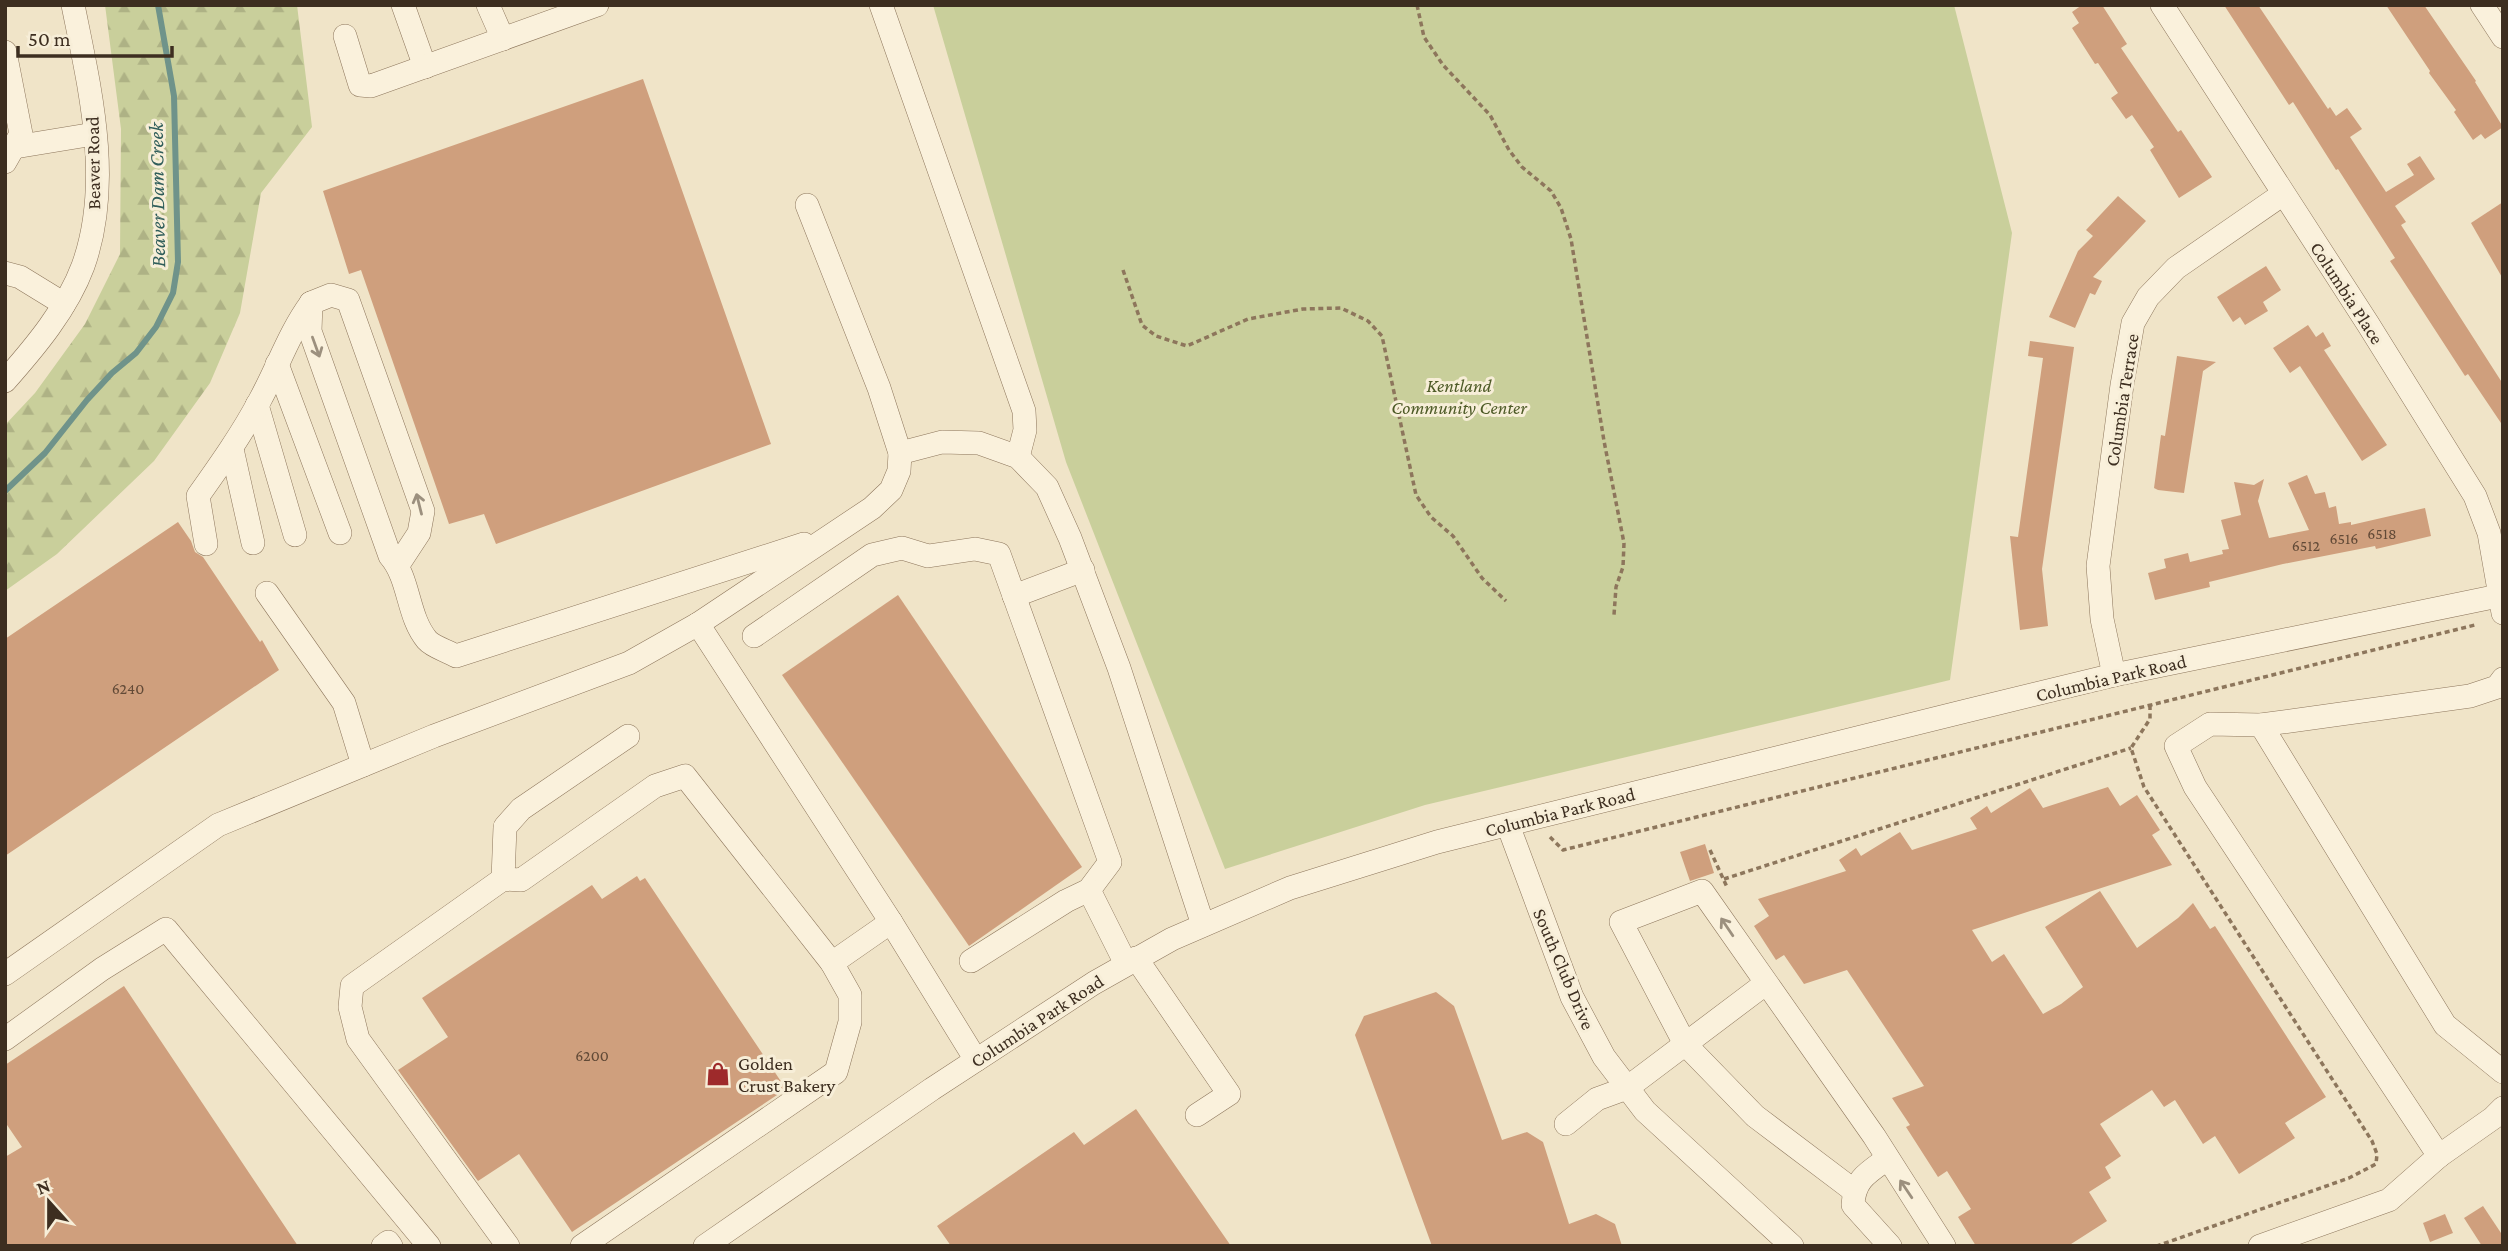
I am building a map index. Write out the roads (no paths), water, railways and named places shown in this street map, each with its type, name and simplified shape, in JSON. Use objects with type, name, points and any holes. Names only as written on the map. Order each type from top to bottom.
[{"type":"street","name":"Beaver Road","points":[[5,381],[29,354],[64,304],[83,265],[97,208],[92,108],[73,5]]},
{"type":"street","points":[[403,5],[425,67]]},
{"type":"street","points":[[488,5],[503,39]]},
{"type":"street","points":[[345,36],[360,85],[372,86],[503,39],[567,10],[597,5]]},
{"type":"street","points":[[881,5],[1024,411],[1025,430],[1018,457]]},
{"type":"street","name":"Columbia Place","points":[[2162,5],[2382,347],[2474,496],[2488,533],[2502,601]]},
{"type":"street","points":[[2482,5],[2503,37]]},
{"type":"street","points":[[5,52],[21,134],[10,154]]},
{"type":"street","points":[[10,154],[94,134]]},
{"type":"street","name":"Columbia Terrace","points":[[2114,675],[2102,619],[2098,566],[2133,323],[2148,298],[2176,268],[2283,194]]},
{"type":"street","points":[[5,974],[218,825],[363,765],[629,663],[698,624],[872,508],[891,490],[899,471],[900,453],[879,388],[807,205]]},
{"type":"street","points":[[5,274],[20,277],[64,304]]},
{"type":"street","points":[[206,544],[198,496],[232,449],[298,321],[311,303],[331,295],[348,300],[423,511],[419,533],[398,565]]},
{"type":"street","points":[[311,303],[310,331],[390,556],[398,565],[412,611],[428,641],[456,656],[830,536]]},
{"type":"street","points":[[277,364],[340,533]]},
{"type":"street","points":[[257,405],[295,535]]},
{"type":"street","points":[[900,453],[943,442],[979,443],[1018,457],[1047,486],[1083,570],[1119,668],[1203,925]]},
{"type":"street","points":[[232,449],[253,543]]},
{"type":"street","points":[[754,636],[872,555],[902,548],[928,556],[975,549],[999,554],[1110,862],[1089,890],[1066,901],[971,961]]},
{"type":"street","points":[[1014,596],[1083,570]]},
{"type":"street","points":[[267,593],[344,704],[363,765]]},
{"type":"street","name":"Columbia Park Road","points":[[705,1246],[976,1060],[1131,961],[1203,925],[1290,888],[1437,842],[2114,675],[2502,601]]},
{"type":"street","points":[[698,624],[891,922],[976,1060]]},
{"type":"street","points":[[2439,1156],[2195,787],[2176,746],[2210,724],[2261,725],[2470,696],[2497,687],[2503,679]]},
{"type":"street","points":[[2261,725],[2445,1025],[2503,1072]]},
{"type":"street","points":[[503,879],[505,827],[521,809],[628,736]]},
{"type":"street","points":[[508,1246],[358,1040],[350,1007],[352,986],[503,879],[521,880],[656,786],[685,776],[832,963],[850,995],[850,1022],[836,1072],[582,1246]]},
{"type":"street","name":"South Club Drive","points":[[1508,825],[1572,998],[1597,1046],[1645,1111],[1792,1246]]},
{"type":"street","points":[[1089,890],[1131,961],[1230,1094],[1197,1115]]},
{"type":"street","points":[[1853,1190],[1755,1116],[1685,1044],[1621,922],[1702,891],[1874,1136],[1944,1246]]},
{"type":"street","points":[[832,963],[891,922]]},
{"type":"street","points":[[5,1039],[102,969],[166,929],[429,1246]]},
{"type":"street","points":[[1566,1124],[1597,1099],[1627,1088],[1765,984]]},
{"type":"street","points":[[2260,1246],[2389,1200],[2439,1156],[2503,1108]]},
{"type":"street","points":[[1887,1159],[1867,1173],[1853,1190],[1853,1205],[1890,1246]]},
{"type":"street","points":[[383,1246],[388,1242],[391,1246]]},
{"type":"waterway","name":"Beaver Dam Creek","points":[[5,491],[45,453],[112,373],[136,353],[156,327],[173,293],[178,262],[174,96],[158,5]]},
{"type":"place","name":"Golden Crust Bakery","points":[[718,1074]]},
{"type":"park label","name":"Kentland Community Center","points":[[1459,396]]}]
